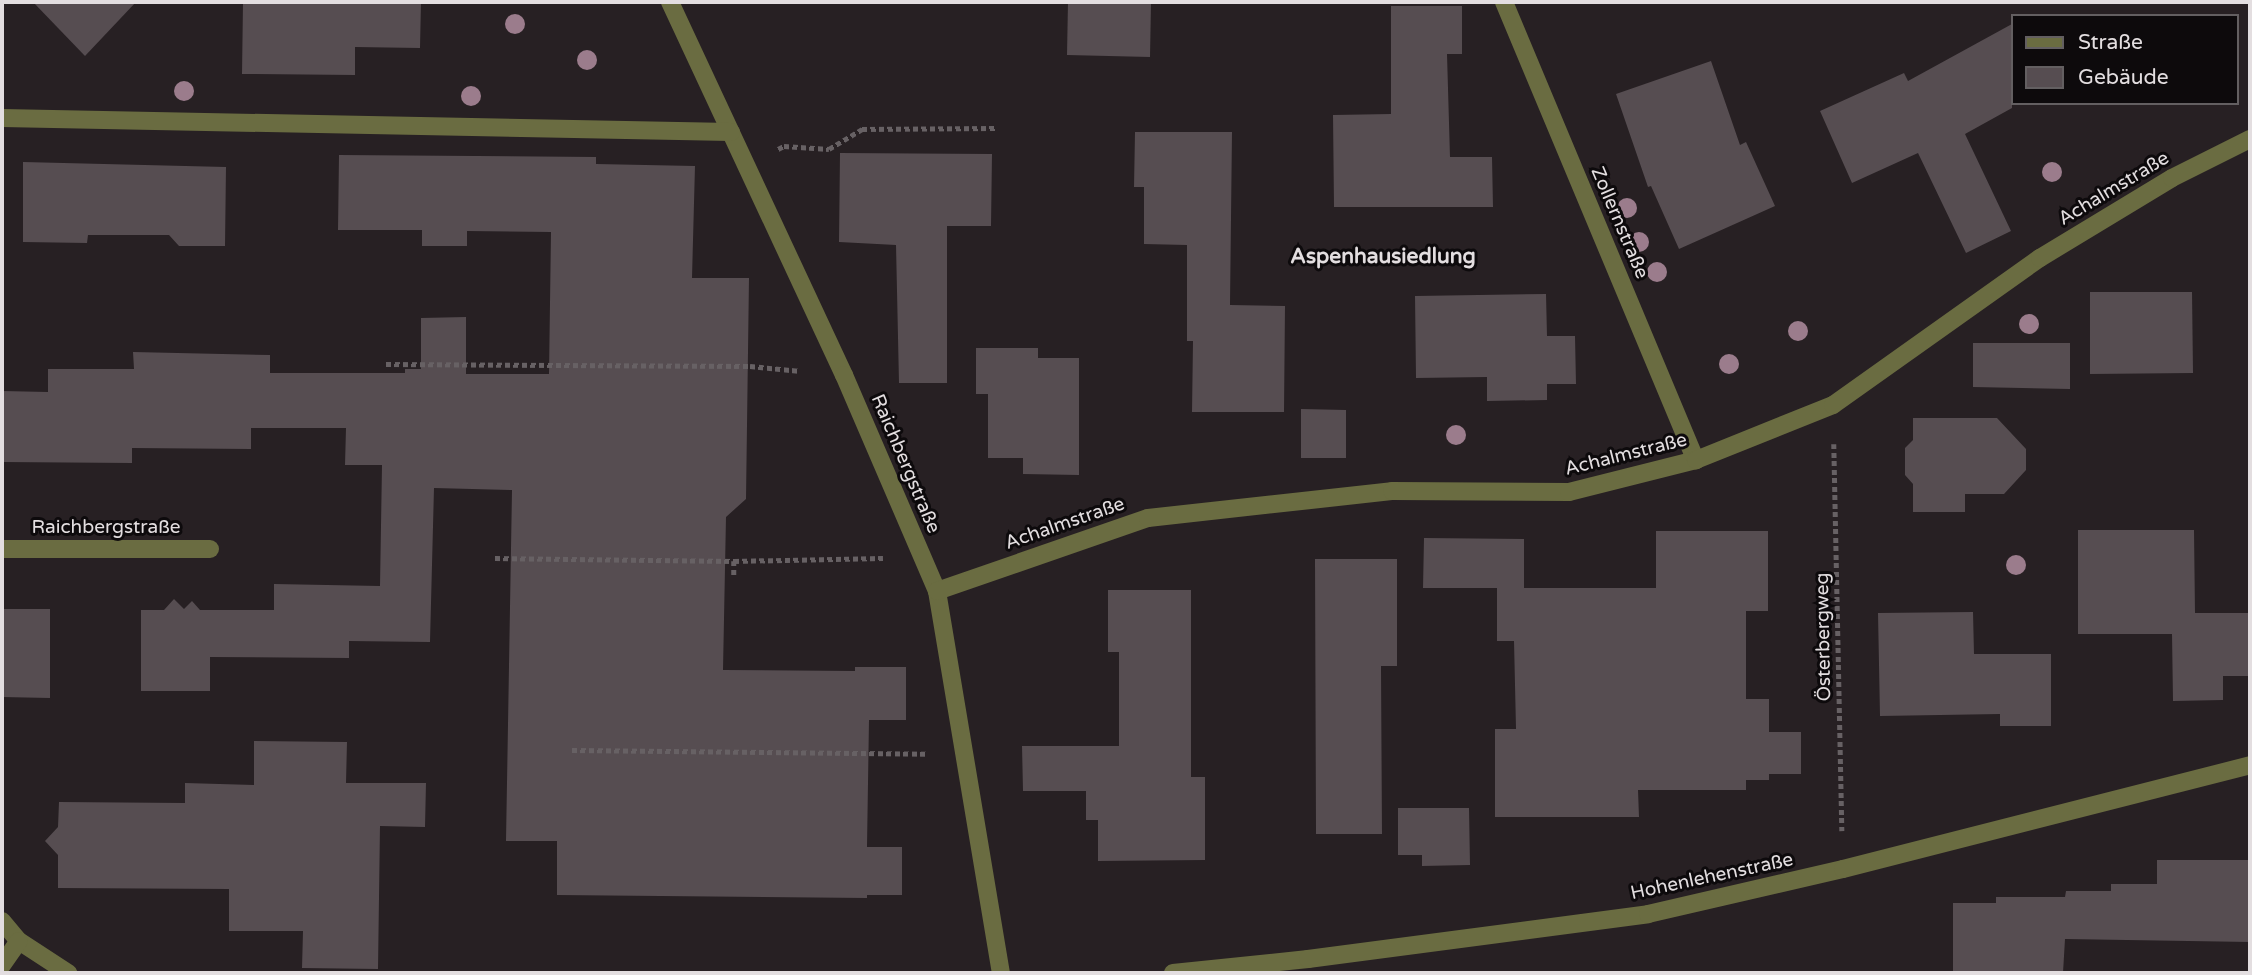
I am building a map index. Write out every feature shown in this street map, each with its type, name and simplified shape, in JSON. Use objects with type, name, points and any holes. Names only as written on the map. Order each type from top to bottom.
[{"type":"street","name":"Raichbergstraße","points":[[670,2],[844,375],[937,591],[1002,973]]},
{"type":"street","name":"Zollernstraße","points":[[1504,2],[1696,460]]},
{"type":"street","points":[[2,118],[731,132]]},
{"type":"street","name":"Achalmstraße","points":[[937,591],[1148,518],[1392,491],[1569,492],[1696,460],[1833,405],[2040,257],[2172,178],[2250,139]]},
{"type":"street","name":"Raichbergstraße","points":[[2,549],[210,549]]},
{"type":"street","name":"Hohenlehenstraße","points":[[1173,973],[1308,959],[1648,914],[1843,869],[2250,765]]},
{"type":"street","points":[[2,921],[19,941],[68,973]]},
{"type":"street","points":[[2,965],[19,941]]},
{"type":"path","points":[[746,165],[784,146],[829,149],[862,129],[995,128]]},
{"type":"path","points":[[386,364],[750,366],[844,375]]},
{"type":"path","name":"Österbergweg","points":[[1833,405],[1843,869]]},
{"type":"path","points":[[495,558],[734,561],[922,557]]},
{"type":"path","points":[[734,561],[734,577]]},
{"type":"path","points":[[572,750],[965,754]]},
{"type":"building","points":[[33,2],[136,2],[85,56]]},
{"type":"building","points":[[243,2],[421,2],[420,48],[355,47],[355,75],[242,74]]},
{"type":"building","points":[[1068,2],[1151,2],[1150,57],[1067,55]]},
{"type":"building","points":[[1391,6],[1462,6],[1462,54],[1447,54],[1450,157],[1492,157],[1493,207],[1334,207],[1333,115],[1391,114]]},
{"type":"building","points":[[2010,25],[2012,108],[1965,134],[2011,231],[1966,253],[1918,153],[1852,183],[1820,111],[1904,73],[1908,81]]},
{"type":"building","points":[[1711,61],[1740,145],[1746,142],[1775,206],[1679,249],[1651,186],[1648,187],[1616,94]]},
{"type":"building","points":[[1135,132],[1232,132],[1230,305],[1285,306],[1284,412],[1192,412],[1193,341],[1187,341],[1187,245],[1144,244],[1144,187],[1134,187]]},
{"type":"building","points":[[840,153],[992,154],[991,226],[947,226],[947,383],[899,383],[896,245],[839,242]]},
{"type":"building","points":[[339,155],[596,157],[596,164],[695,166],[692,278],[749,278],[746,499],[726,517],[723,670],[855,671],[855,667],[906,667],[906,720],[869,720],[867,847],[902,847],[902,895],[867,895],[867,898],[557,895],[557,841],[506,841],[512,490],[434,488],[430,642],[349,641],[349,658],[210,657],[210,691],[141,691],[141,610],[164,610],[174,599],[184,609],[192,601],[200,610],[274,610],[274,584],[380,586],[382,465],[345,465],[346,428],[251,428],[251,449],[132,448],[132,463],[2,462],[2,391],[48,392],[48,369],[134,369],[133,352],[270,355],[270,373],[405,373],[405,369],[421,369],[421,318],[466,317],[466,374],[549,374],[551,232],[467,231],[467,246],[422,246],[422,230],[338,230]]},
{"type":"building","points":[[23,162],[226,167],[225,246],[179,246],[169,235],[88,235],[87,243],[23,242]]},
{"type":"building","points":[[2090,292],[2192,292],[2193,373],[2090,374]]},
{"type":"building","points":[[1546,294],[1547,336],[1575,336],[1576,384],[1547,384],[1547,400],[1487,401],[1487,377],[1416,378],[1415,296]]},
{"type":"building","points":[[1973,343],[2070,343],[2070,389],[1973,387]]},
{"type":"building","points":[[976,348],[1038,348],[1038,358],[1079,358],[1079,475],[1023,474],[1023,458],[988,458],[988,394],[976,394]]},
{"type":"building","points":[[1301,409],[1346,410],[1346,458],[1301,458]]},
{"type":"building","points":[[1913,418],[1997,418],[2026,449],[2026,470],[2004,494],[1965,494],[1965,512],[1913,512],[1913,484],[1905,475],[1905,448],[1913,440]]},
{"type":"building","points":[[2078,530],[2194,530],[2195,613],[2250,613],[2250,676],[2223,676],[2223,700],[2173,701],[2172,634],[2078,634]]},
{"type":"building","points":[[1656,531],[1768,531],[1768,611],[1746,611],[1746,699],[1769,699],[1769,732],[1801,732],[1801,774],[1769,774],[1769,780],[1746,780],[1746,790],[1638,790],[1639,817],[1495,817],[1495,729],[1516,729],[1514,641],[1497,641],[1497,588],[1423,588],[1424,538],[1524,539],[1524,588],[1656,588]]},
{"type":"building","points":[[1315,559],[1397,559],[1397,666],[1381,666],[1382,834],[1316,834]]},
{"type":"building","points":[[1108,590],[1191,590],[1191,777],[1205,777],[1205,860],[1098,861],[1098,820],[1086,820],[1086,791],[1023,791],[1022,746],[1119,746],[1119,652],[1108,652]]},
{"type":"building","points":[[2,609],[50,609],[50,698],[2,697]]},
{"type":"building","points":[[1973,612],[1974,654],[2051,654],[2051,726],[2000,726],[2000,714],[1880,716],[1878,613]]},
{"type":"building","points":[[254,741],[347,742],[346,783],[426,783],[425,827],[380,826],[378,969],[302,968],[303,931],[229,931],[229,889],[58,888],[58,855],[45,841],[58,827],[59,802],[185,803],[185,783],[254,785]]},
{"type":"building","points":[[1398,808],[1469,808],[1470,865],[1422,866],[1422,855],[1398,855]]},
{"type":"building","points":[[2157,860],[2250,860],[2250,942],[2065,939],[2063,973],[1953,973],[1953,903],[1996,903],[1996,897],[2065,897],[2066,891],[2111,891],[2111,884],[2157,884]]},
{"type":"district","name":"Aspenhausiedlung","points":[[1383,257]]}]
